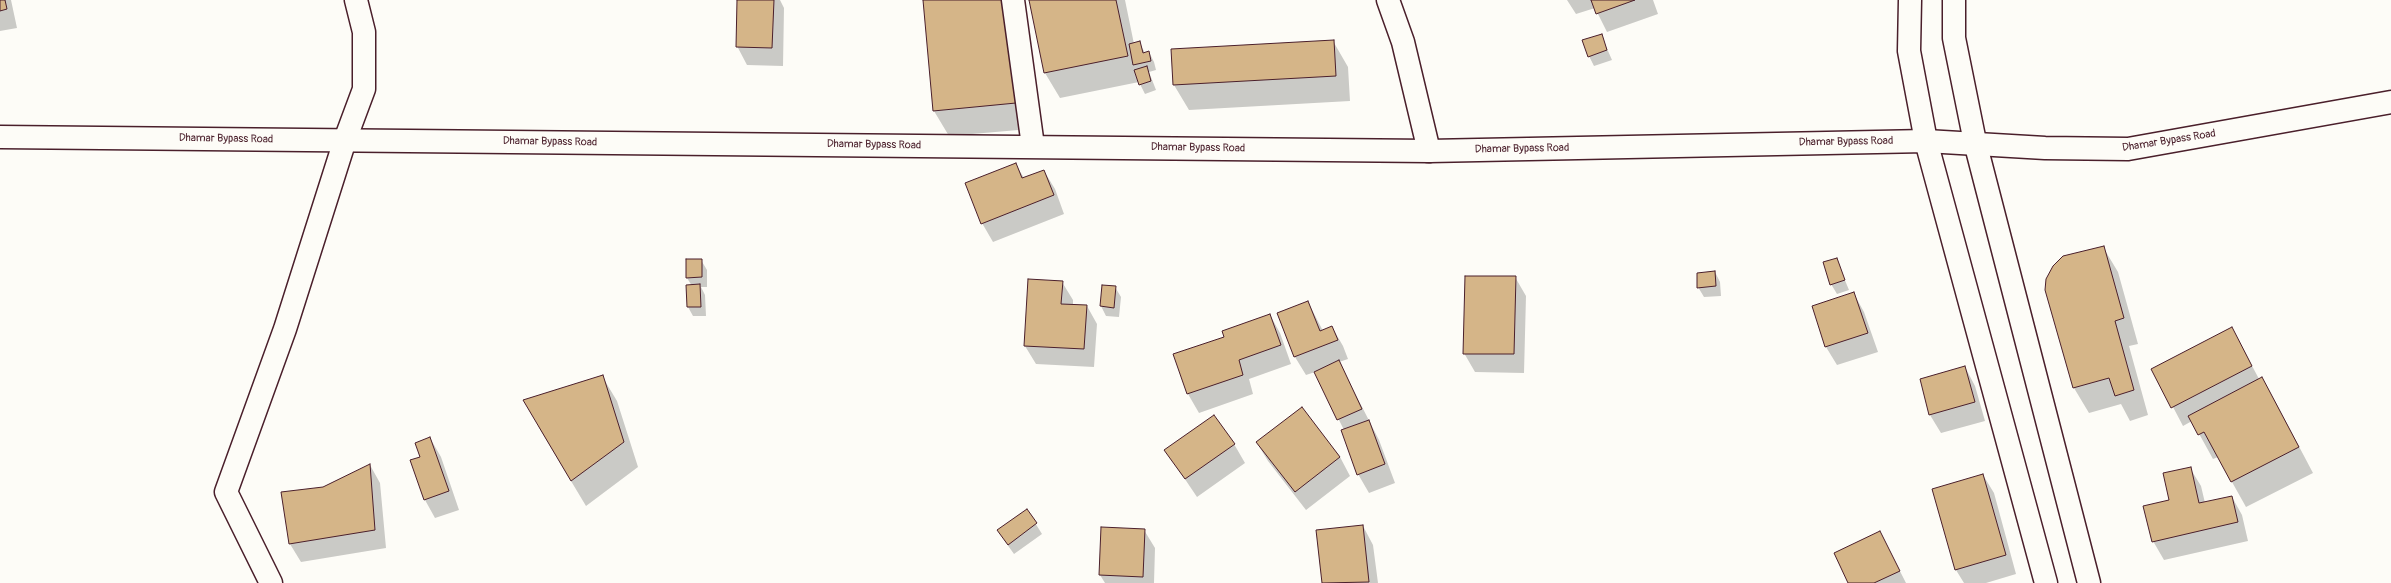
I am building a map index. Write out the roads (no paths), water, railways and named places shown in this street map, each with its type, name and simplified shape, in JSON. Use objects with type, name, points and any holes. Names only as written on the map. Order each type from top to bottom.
[{"type":"main road","points":[[271,583],[226,492],[285,329],[345,140],[364,89],[364,32],[356,0]]},
{"type":"main road","points":[[1013,0],[1033,146]]},
{"type":"main road","points":[[1388,0],[1403,42],[1429,151]]},
{"type":"main road","points":[[1910,0],[1909,50],[1926,141],[2046,583]]},
{"type":"main road","points":[[1954,0],[1954,38],[1975,142],[2089,583]]},
{"type":"main road","name":"Dhamar Bypass Road","points":[[0,137],[1429,151],[1926,141],[1975,142],[2045,148],[2128,149],[2391,102]]}]
